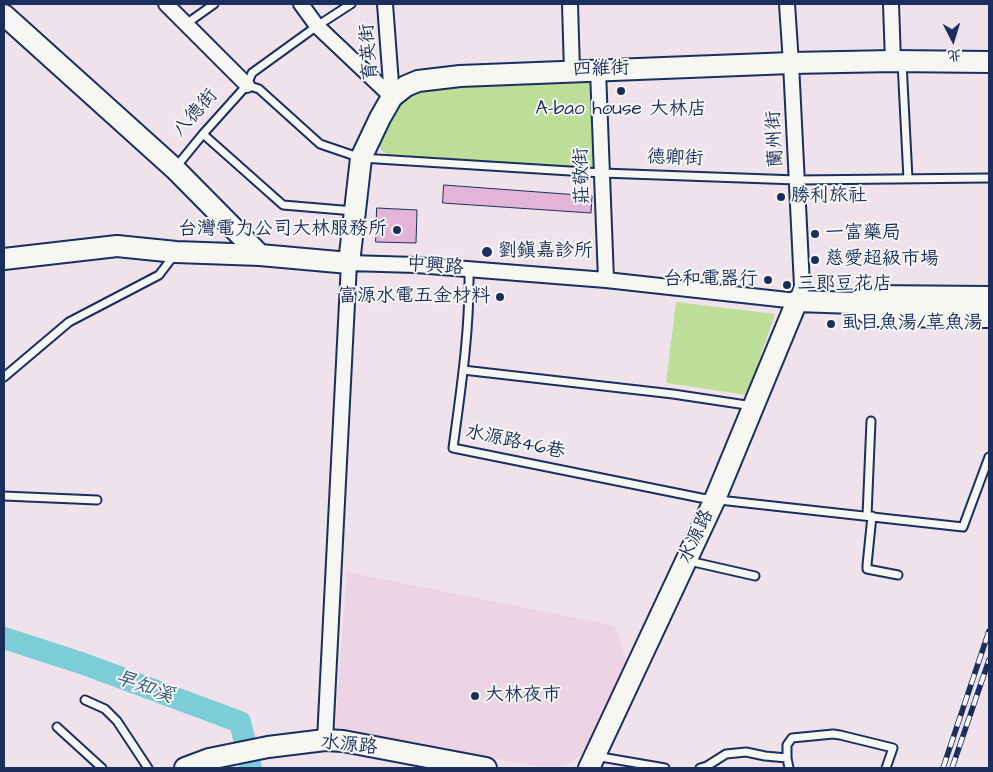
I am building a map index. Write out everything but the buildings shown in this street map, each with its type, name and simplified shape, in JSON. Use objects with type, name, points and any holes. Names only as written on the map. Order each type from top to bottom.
[{"type":"street","name":"八德街","points":[[166,4],[248,85]]},
{"type":"street","points":[[301,4],[317,26],[392,97]]},
{"type":"street","name":"育英街","points":[[385,4],[392,97]]},
{"type":"street","points":[[570,4],[572,71]]},
{"type":"street","name":"蘭州街","points":[[787,4],[802,286],[797,301]]},
{"type":"street","points":[[891,4],[897,62]]},
{"type":"street","points":[[4,15],[175,169],[260,255]]},
{"type":"street","name":"四維街","points":[[349,263],[361,158],[392,97],[406,86],[418,81],[460,76],[791,63],[989,62]]},
{"type":"street","name":"莊敬街","points":[[598,70],[606,280]]},
{"type":"street","name":"中興路","points":[[4,259],[117,246],[176,252],[260,255],[349,263],[416,265],[606,280],[797,301],[860,303]]},
{"type":"street","points":[[325,740],[349,263]]},
{"type":"street","points":[[989,297],[868,296],[860,303],[871,316],[989,317]]},
{"type":"street","name":"水源路","points":[[592,762],[714,499],[797,301]]},
{"type":"street","name":"水源路","points":[[184,768],[231,754],[325,740],[343,741],[486,768]]},
{"type":"lane","points":[[186,24],[214,4]]},
{"type":"lane","name":"八德街","points":[[175,169],[202,134],[248,85],[252,73],[351,4]]},
{"type":"lane","points":[[897,62],[908,178]]},
{"type":"lane","name":"德卿街","points":[[248,85],[258,89],[320,144],[361,158],[602,173],[797,180],[989,178]]},
{"type":"lane","points":[[202,134],[283,205],[354,211]]},
{"type":"lane","points":[[4,377],[69,322],[160,275],[176,252]]},
{"type":"lane","name":"水源路46巷","points":[[469,270],[463,370],[453,448],[701,498],[714,499]]},
{"type":"lane","points":[[463,370],[673,394],[753,406]]},
{"type":"lane","points":[[872,421],[867,569],[898,575]]},
{"type":"lane","points":[[714,499],[962,527],[989,457]]},
{"type":"lane","points":[[4,496],[97,500]]},
{"type":"lane","points":[[686,560],[755,576]]},
{"type":"lane","points":[[85,700],[105,709],[116,721],[148,768]]},
{"type":"lane","points":[[57,727],[102,768]]},
{"type":"lane","points":[[789,768],[787,745],[792,738],[833,734],[893,748],[886,768]]},
{"type":"lane","points":[[700,768],[726,754],[746,752],[787,758]]},
{"type":"lane","points":[[592,762],[665,768]]},
{"type":"shaded area","name":"大林夜市","points":[[347,572],[615,626],[628,665],[584,753],[570,763],[553,768],[545,768],[335,727]]},
{"type":"green space","points":[[590,83],[594,169],[390,156],[381,150],[378,139],[398,104],[420,92],[463,86]]},
{"type":"green space","points":[[676,302],[775,314],[747,395],[666,383]]},
{"type":"waterway","name":"早知溪","points":[[4,638],[84,664],[240,722],[251,768]]},
{"type":"railway","points":[[943,768],[989,631]]},
{"type":"railway","points":[[952,768],[989,660]]},
{"type":"place","name":"A-bao house 大林店","points":[[621,91]]},
{"type":"place","name":"勝利旅社","points":[[781,197]]},
{"type":"place","name":"台灣電力公司大林服務所","points":[[397,230]]},
{"type":"place","name":"一富藥局","points":[[815,234]]},
{"type":"place","name":"劉鎮嘉診所","points":[[487,252]]},
{"type":"place","name":"慈愛超級市場","points":[[815,260]]},
{"type":"place","name":"台和電器行","points":[[768,280]]},
{"type":"place","name":"三郎豆花店","points":[[787,285]]},
{"type":"place","name":"富源水電五金材料","points":[[500,297]]},
{"type":"place","name":"虱目魚湯/草魚湯","points":[[831,324]]},
{"type":"place","name":"大林夜市","points":[[475,696]]}]
